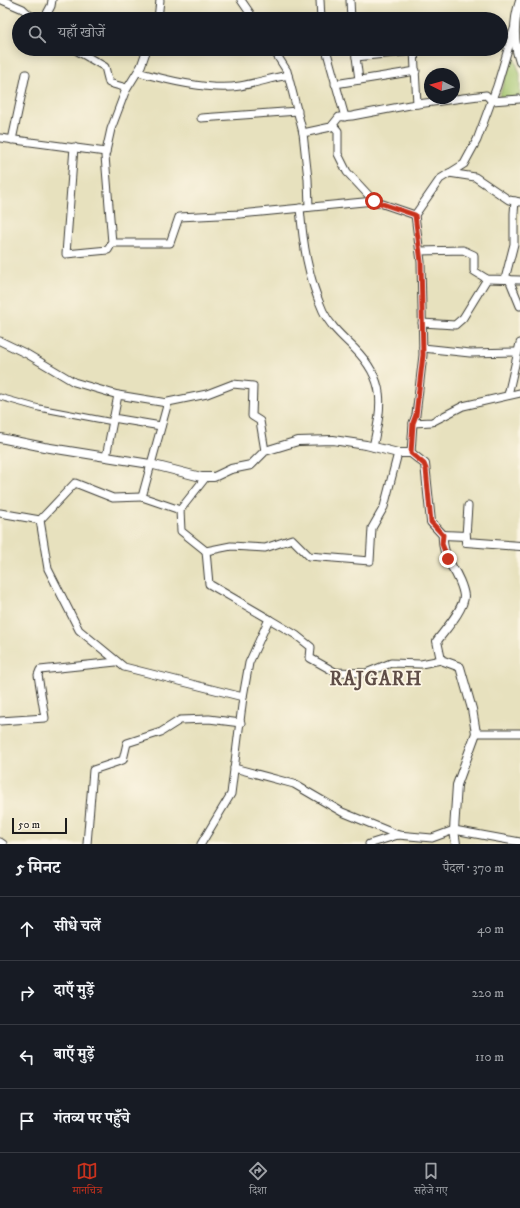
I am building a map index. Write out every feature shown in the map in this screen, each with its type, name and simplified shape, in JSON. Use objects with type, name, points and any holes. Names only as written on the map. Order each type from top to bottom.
[{"type":"street","points":[[2,0],[23,9],[26,12]]},
{"type":"street","points":[[48,12],[52,0]]},
{"type":"street","points":[[159,12],[160,0]]},
{"type":"street","points":[[241,0],[249,12]]},
{"type":"street","points":[[320,0],[321,12]]},
{"type":"street","points":[[350,0],[351,12]]},
{"type":"street","points":[[508,48],[520,0]]},
{"type":"street","points":[[514,28],[515,46],[520,62]]},
{"type":"street","points":[[86,56],[105,67],[109,83],[127,88]]},
{"type":"street","points":[[74,147],[66,254],[108,250],[112,244],[106,152],[111,129],[127,88],[138,72],[144,56]]},
{"type":"street","points":[[276,56],[288,75],[303,133],[308,179],[309,207]]},
{"type":"street","points":[[328,56],[345,117]]},
{"type":"street","points":[[359,80],[356,57],[366,56]]},
{"type":"street","points":[[414,56],[417,104]]},
{"type":"street","points":[[411,453],[413,423],[416,415],[423,348],[420,252],[415,215],[440,179],[464,164],[476,140],[492,101],[506,56]]},
{"type":"street","points":[[335,84],[416,71]]},
{"type":"street","points":[[138,72],[164,79],[216,86],[239,86],[288,75]]},
{"type":"street","points":[[12,140],[26,74]]},
{"type":"street","points":[[303,133],[331,127],[339,117],[417,104],[486,95],[492,101],[520,99]]},
{"type":"street","points":[[202,118],[298,111]]},
{"type":"street","points":[[332,125],[338,131],[338,154],[347,172],[374,201]]},
{"type":"street","points":[[0,138],[106,152]]},
{"type":"street","points":[[449,173],[475,177],[509,200],[518,201],[514,213],[514,244],[507,279],[520,306]]},
{"type":"street","points":[[112,244],[170,243],[179,217],[374,201],[415,215]]},
{"type":"street","points":[[300,208],[309,271],[324,312],[336,330],[371,369],[380,391],[380,415],[373,447]]},
{"type":"street","points":[[420,252],[463,250],[474,255],[474,271],[488,279],[520,280]]},
{"type":"street","points":[[422,323],[455,325],[463,318],[488,279]]},
{"type":"street","points":[[0,341],[27,354],[74,382],[118,395],[167,404],[168,402],[207,394],[233,384],[252,386],[252,416],[260,421],[265,451]]},
{"type":"street","points":[[508,395],[520,343]]},
{"type":"street","points":[[423,348],[470,353],[518,352]]},
{"type":"street","points":[[413,423],[432,422],[463,406],[520,393]]},
{"type":"street","points":[[106,457],[118,395]]},
{"type":"street","points":[[0,397],[39,408],[161,426]]},
{"type":"street","points":[[142,497],[167,404]]},
{"type":"street","points":[[0,438],[44,447],[150,464],[206,477],[214,477],[231,469],[251,465],[265,451],[298,441],[333,440],[398,453],[411,453],[424,464],[431,522],[443,535],[466,536]]},
{"type":"street","points":[[206,551],[231,546],[265,548],[292,539],[308,556],[370,560],[372,528],[384,507],[398,453]]},
{"type":"street","points":[[206,477],[180,510],[181,531],[206,551],[209,584],[296,635],[311,647],[310,658],[335,672],[366,673],[391,663],[421,664],[441,660],[460,666],[472,709],[476,733],[458,785],[454,830],[456,844]]},
{"type":"street","points":[[40,520],[75,483],[113,498],[142,497],[180,510]]},
{"type":"street","points":[[468,506],[466,542],[520,546]]},
{"type":"street","points":[[0,513],[40,520]]},
{"type":"street","points":[[40,520],[48,569],[79,630],[95,642],[116,662],[124,667],[243,697]]},
{"type":"street","points":[[441,660],[437,641],[458,612],[464,596],[457,574],[448,559],[442,544],[443,535]]},
{"type":"street","points":[[201,844],[231,794],[241,723],[243,697],[249,663],[269,619]]},
{"type":"street","points":[[0,719],[45,718],[38,675],[40,670],[116,662]]},
{"type":"street","points":[[87,844],[93,770],[122,760],[127,743],[161,732],[180,720],[209,719],[241,723]]},
{"type":"street","points":[[476,733],[520,733]]},
{"type":"street","points":[[234,768],[294,784],[342,812],[398,835],[432,838],[454,830],[520,842]]},
{"type":"street","points":[[369,844],[398,835]]},
{"type":"green space","points":[[513,54],[520,74],[520,97],[499,97]]},
{"type":"district","name":"RAJGARH","points":[[376,679]]},
{"type":"route","points":[[374,201],[415,215],[421,262],[423,355],[416,415],[413,423],[411,453],[424,464],[426,469],[431,522],[443,535],[442,544],[448,559]]}]
